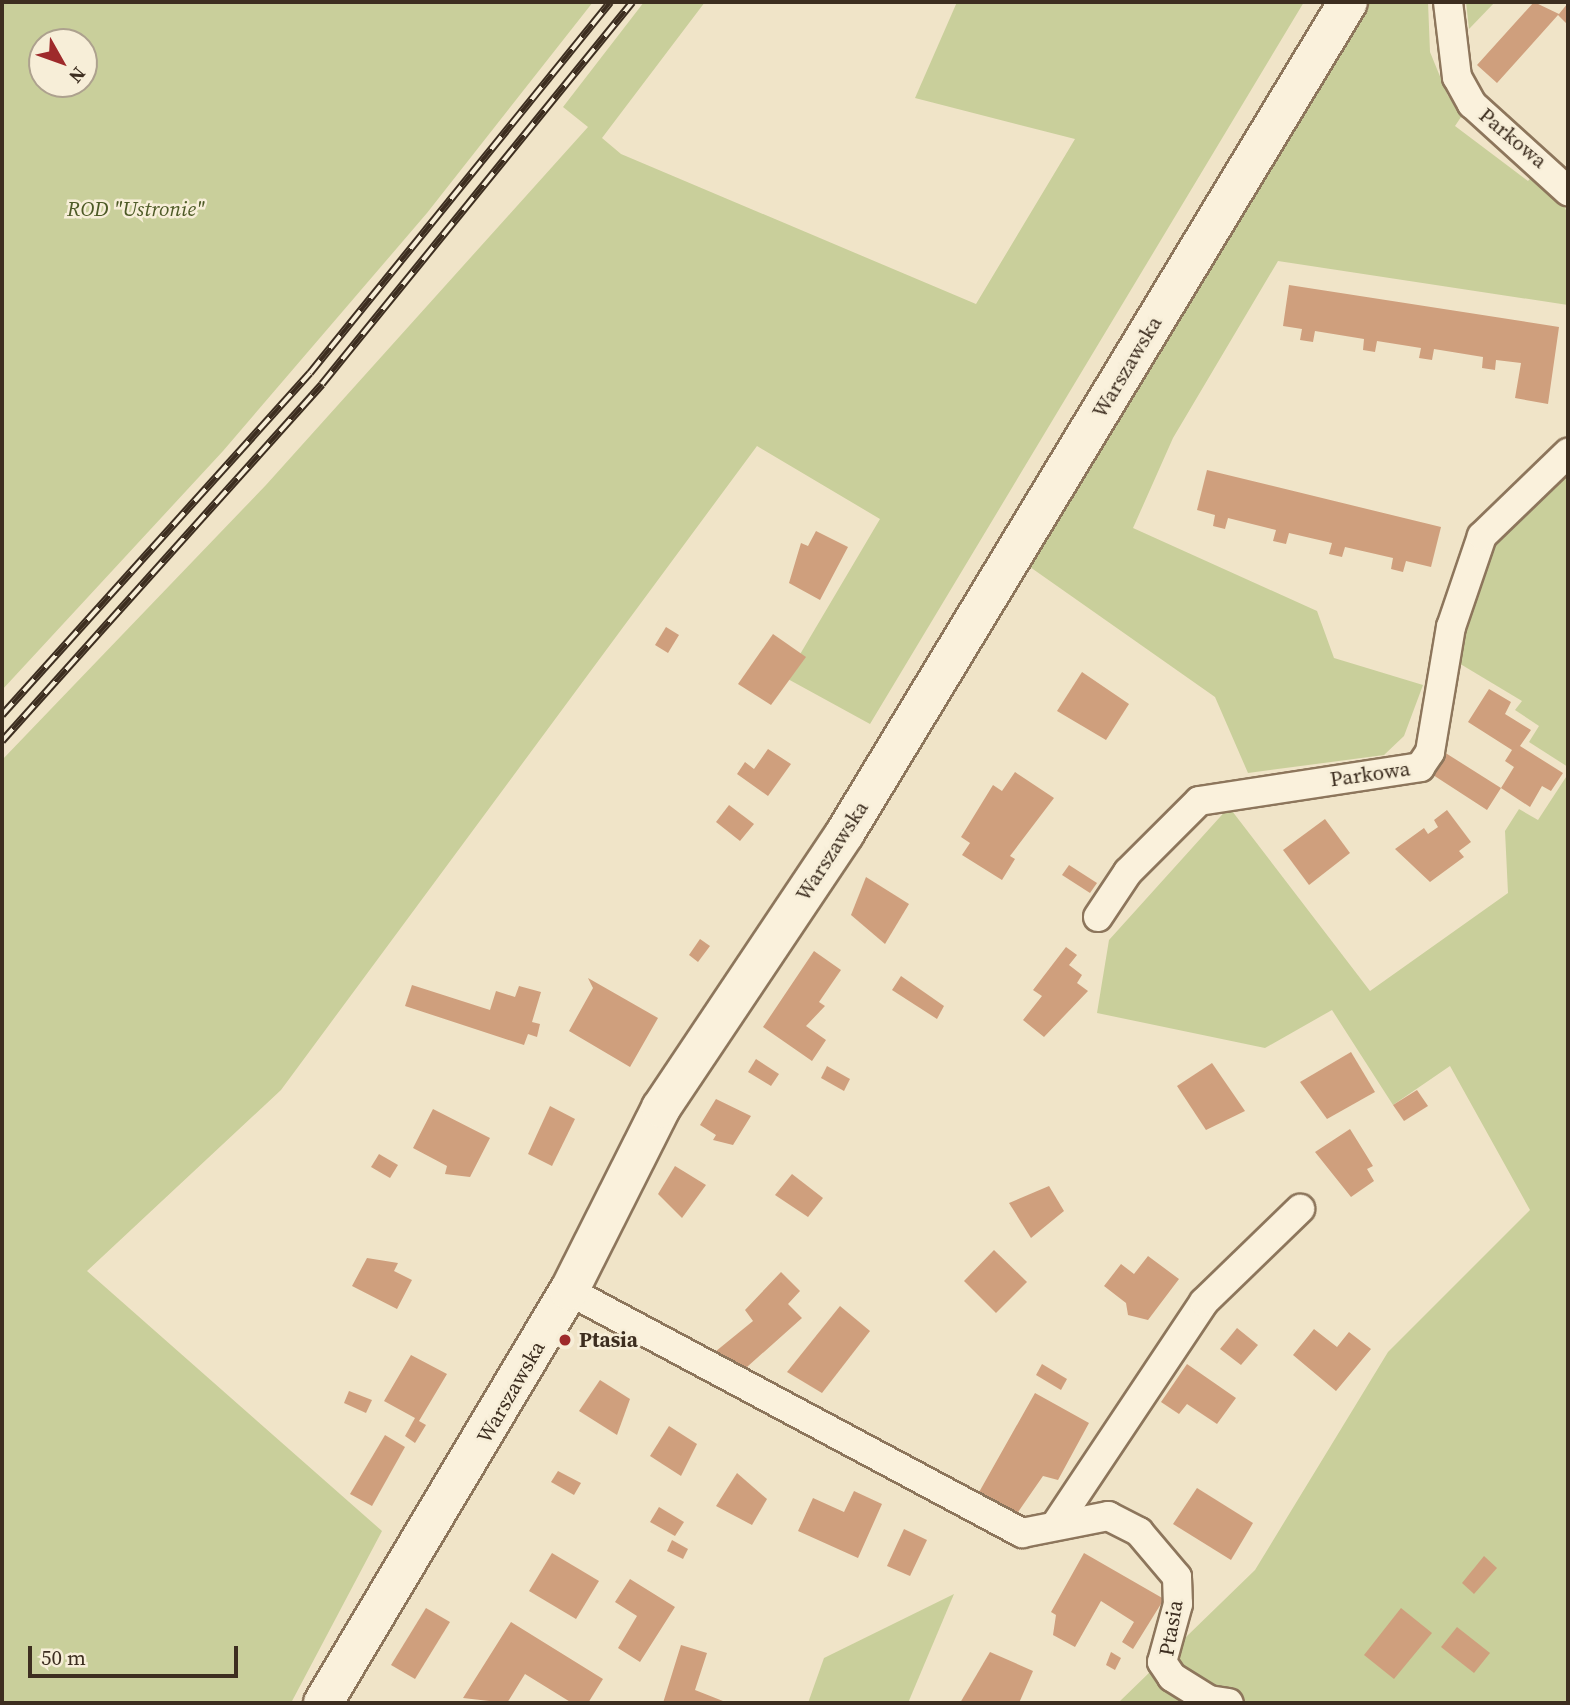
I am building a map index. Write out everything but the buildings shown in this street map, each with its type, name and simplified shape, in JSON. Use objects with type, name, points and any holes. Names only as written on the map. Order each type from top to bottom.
[{"type":"street","name":"Warszawska","points":[[323,1703],[569,1291],[661,1108],[845,833],[1348,2]]},
{"type":"street","name":"Parkowa","points":[[1448,2],[1457,78],[1472,104],[1552,169],[1568,191]]},
{"type":"street","name":"Parkowa","points":[[1098,917],[1128,872],[1199,801],[1420,767],[1430,752],[1451,627],[1482,536],[1568,453]]},
{"type":"street","points":[[1055,1524],[1204,1302],[1300,1209]]},
{"type":"street","name":"Ptasia","points":[[569,1291],[985,1517],[1022,1533],[1055,1524],[1108,1516],[1163,1555],[1177,1577],[1178,1604],[1162,1662],[1172,1677],[1209,1700],[1229,1703]]},
{"type":"green space","name":"ROD \"Ustronie\"","points":[[2,2],[593,2],[427,213],[223,451],[2,690]]},
{"type":"green space","points":[[644,2],[705,2],[602,138],[621,154],[976,304],[1075,139],[915,98],[957,2],[1304,2],[870,724],[786,678],[880,519],[757,446],[281,1090],[87,1271],[382,1531],[291,1703],[2,1703],[2,760],[266,485],[588,127],[563,107]]},
{"type":"green space","points":[[1366,2],[1428,2],[1430,52],[1448,96],[1465,111],[1455,126],[1528,181],[1539,168],[1562,199],[1568,216],[1568,305],[1278,261],[1173,438],[1133,528],[1317,611],[1334,658],[1423,685],[1404,736],[1384,755],[1248,773],[1215,697],[1030,567]]},
{"type":"green space","points":[[1466,2],[1495,2],[1469,29]]},
{"type":"green space","points":[[1568,453],[1568,767],[1529,742],[1539,726],[1515,710],[1522,701],[1452,659],[1482,536]]},
{"type":"green space","points":[[1568,774],[1568,1703],[1118,1703],[1255,1570],[1388,1352],[1530,1210],[1450,1066],[1393,1105],[1332,1010],[1265,1048],[1097,1013],[1109,940],[1229,807],[1370,991],[1508,893],[1505,831],[1519,809],[1538,820]]},
{"type":"green space","points":[[954,1594],[908,1703],[808,1703],[824,1658]]},
{"type":"railway","points":[[2,715],[310,373],[610,2]]},
{"type":"railway","points":[[2,741],[322,384],[632,2]]},
{"type":"place","name":"Ptasia","points":[[565,1340]]}]
